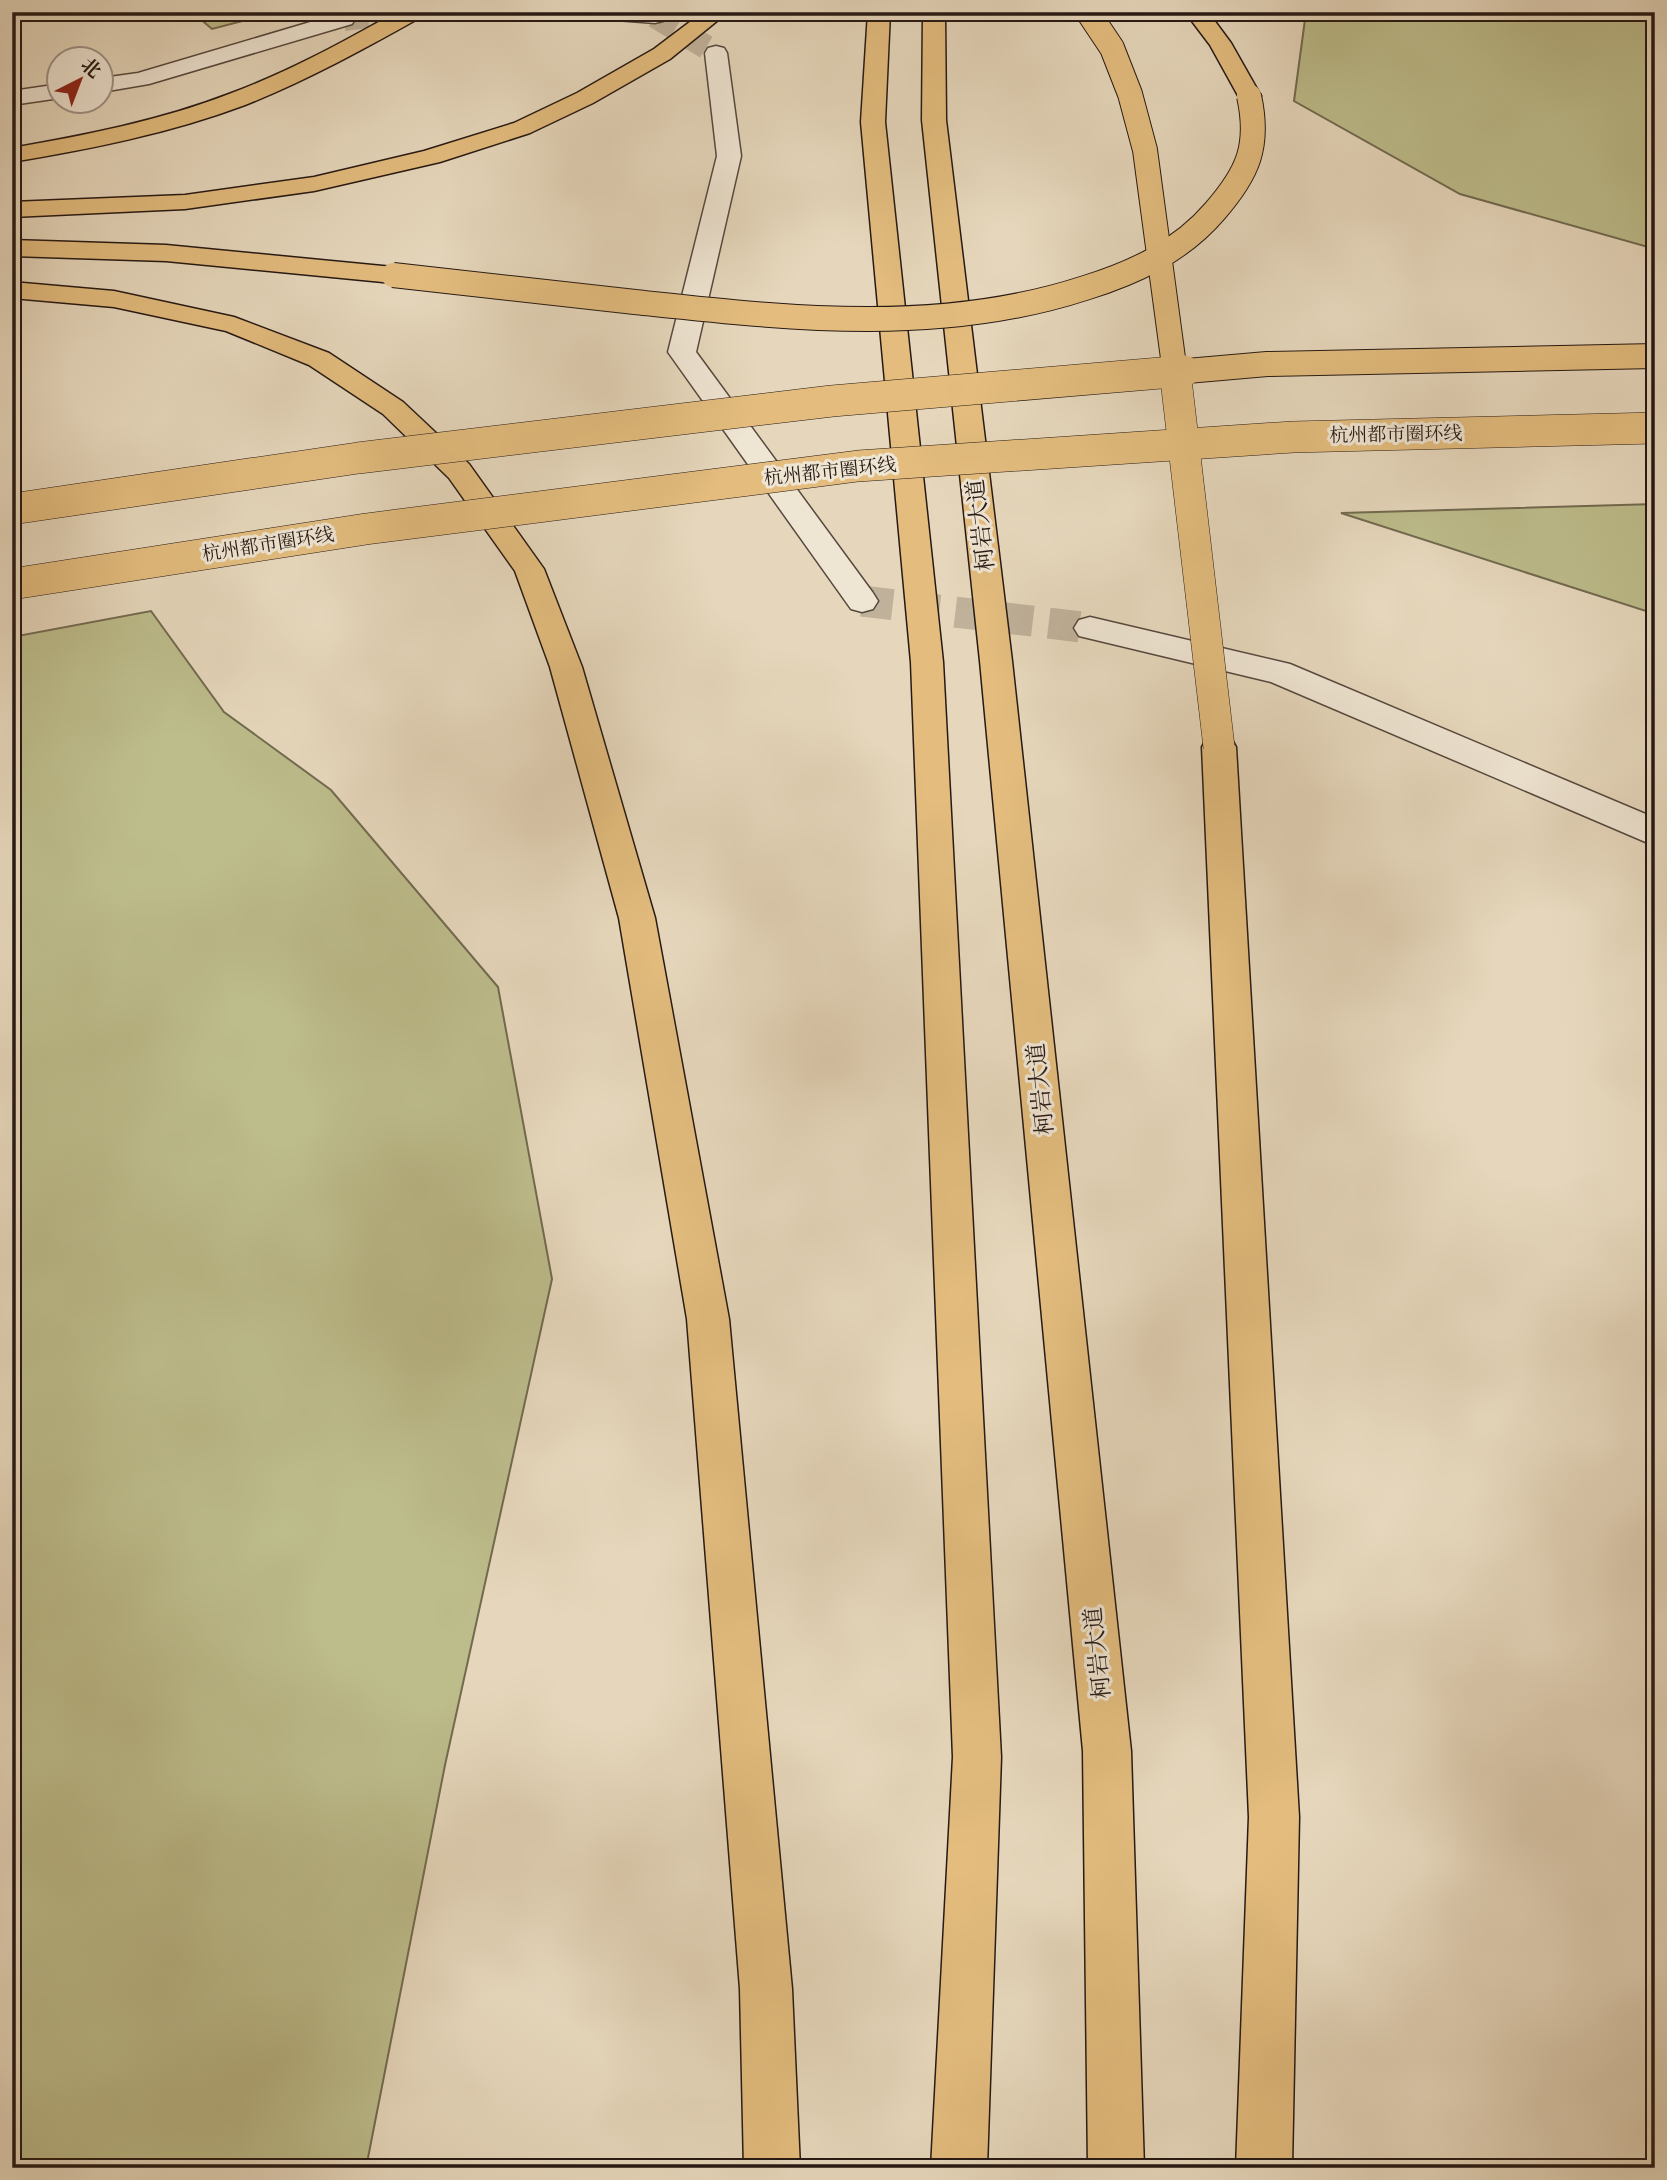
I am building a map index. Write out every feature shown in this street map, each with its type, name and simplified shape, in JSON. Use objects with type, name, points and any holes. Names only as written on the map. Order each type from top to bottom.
[{"type":"main road","points":[[12,155],[120,135],[206,110],[265,89],[337,55],[414,12]]},
{"type":"main road","points":[[12,210],[185,202],[314,184],[431,157],[522,128],[585,98],[662,54],[717,12]]},
{"type":"main road","points":[[880,12],[873,122],[927,662],[977,1757],[959,2168]]},
{"type":"main road","name":"柯岩大道","points":[[934,12],[934,120],[997,675],[1107,1751],[1116,2168]]},
{"type":"main road","points":[[1088,12],[1112,48],[1130,94],[1145,150],[1167,306],[1219,747],[1274,1817],[1264,2168]]},
{"type":"main road","points":[[12,248],[166,253],[804,320],[874,323],[1014,309],[1069,295],[1127,273],[1171,250],[1202,227],[1235,189],[1249,160],[1255,128],[1249,96],[1220,43],[1196,12]]},
{"type":"main road","points":[[12,290],[114,299],[234,325],[319,359],[393,408],[459,471],[529,569],[566,667],[636,918],[708,1319],[766,1989],[772,2168]]},
{"type":"main road","points":[[12,509],[358,458],[832,401],[1267,364],[1655,356]]},
{"type":"main road","name":"杭州都市圈环线","points":[[12,584],[366,528],[858,466],[1293,437],[1655,428]]},
{"type":"street","points":[[603,12],[655,16]]},
{"type":"street","points":[[116,83],[141,79],[344,19]]},
{"type":"street","points":[[716,53],[729,156],[682,352],[862,601]]},
{"type":"street","points":[[12,98],[46,93]]},
{"type":"street","points":[[1090,628],[1279,672],[1655,833]]},
{"type":"shaded area","points":[[192,12],[277,12],[212,29]]},
{"type":"shaded area","points":[[1306,12],[1655,12],[1655,249],[1460,194],[1294,101]]},
{"type":"shaded area","points":[[1655,504],[1655,614],[1341,513]]},
{"type":"shaded area","points":[[151,611],[224,712],[331,790],[498,987],[552,1279],[445,1765],[366,2168],[12,2168],[12,637]]},
{"type":"tunnel","points":[[344,19],[397,12]]},
{"type":"tunnel","points":[[655,16],[716,53]]},
{"type":"tunnel","points":[[862,601],[1090,628]]}]
